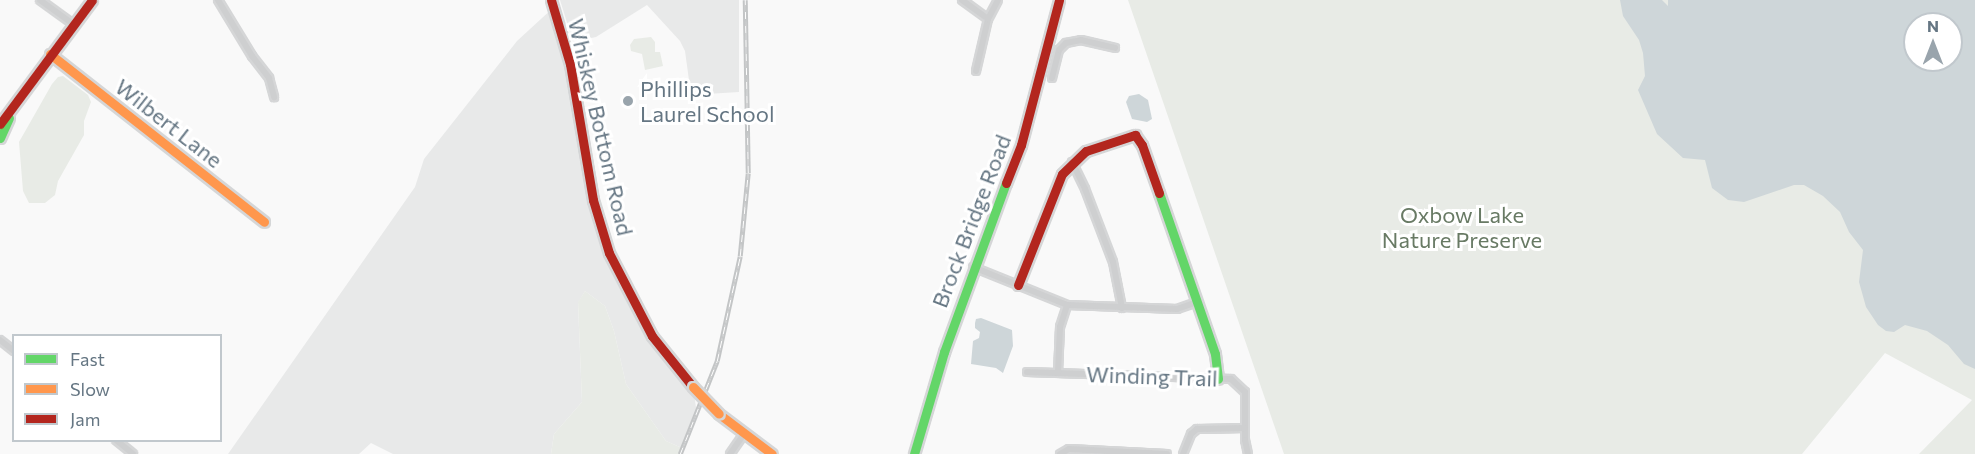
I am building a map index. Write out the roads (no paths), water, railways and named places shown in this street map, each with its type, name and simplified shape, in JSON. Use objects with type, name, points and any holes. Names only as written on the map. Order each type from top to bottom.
[{"type":"street","points":[[40,0],[73,24]]},
{"type":"street","points":[[0,124],[92,0]]},
{"type":"street","points":[[218,0],[252,56],[269,78],[274,97]]},
{"type":"street","name":"Whiskey Bottom Road","points":[[551,0],[570,63],[590,183],[609,253],[628,294],[652,336],[693,387],[720,414],[772,454]]},
{"type":"street","points":[[962,0],[988,20]]},
{"type":"street","points":[[976,71],[988,20],[998,0]]},
{"type":"street","name":"Brock Bridge Road","points":[[914,454],[944,352],[973,267],[1021,146],[1046,42],[1059,0]]},
{"type":"street","points":[[1046,42],[1061,46],[1081,40],[1115,48]]},
{"type":"street","points":[[1052,78],[1061,46]]},
{"type":"street","name":"Wilbert Lane","points":[[50,54],[264,222]]},
{"type":"street","points":[[0,138],[14,107]]},
{"type":"street","points":[[1018,285],[1062,174],[1086,151],[1135,135],[1140,139],[1215,354],[1218,379]]},
{"type":"street","points":[[1072,162],[1113,262],[1122,308]]},
{"type":"street","points":[[973,267],[1067,305],[1177,309],[1197,302]]},
{"type":"street","points":[[1058,373],[1060,327],[1067,305]]},
{"type":"street","points":[[0,340],[12,349]]},
{"type":"street","name":"Winding Trail","points":[[1027,372],[1231,379],[1245,392],[1248,454]]},
{"type":"street","points":[[1183,454],[1191,434],[1197,429],[1245,428]]},
{"type":"street","points":[[730,454],[744,434]]},
{"type":"street","points":[[117,442],[133,454]]},
{"type":"street","points":[[1060,454],[1069,449],[1167,454]]},
{"type":"railway","points":[[680,454],[717,361],[740,256],[748,173],[745,0]]},
{"type":"place","name":"Phillips Laurel School","points":[[628,101]]},
{"type":"park label","name":"Oxbow Lake Nature Preserve","points":[[1462,226]]}]
